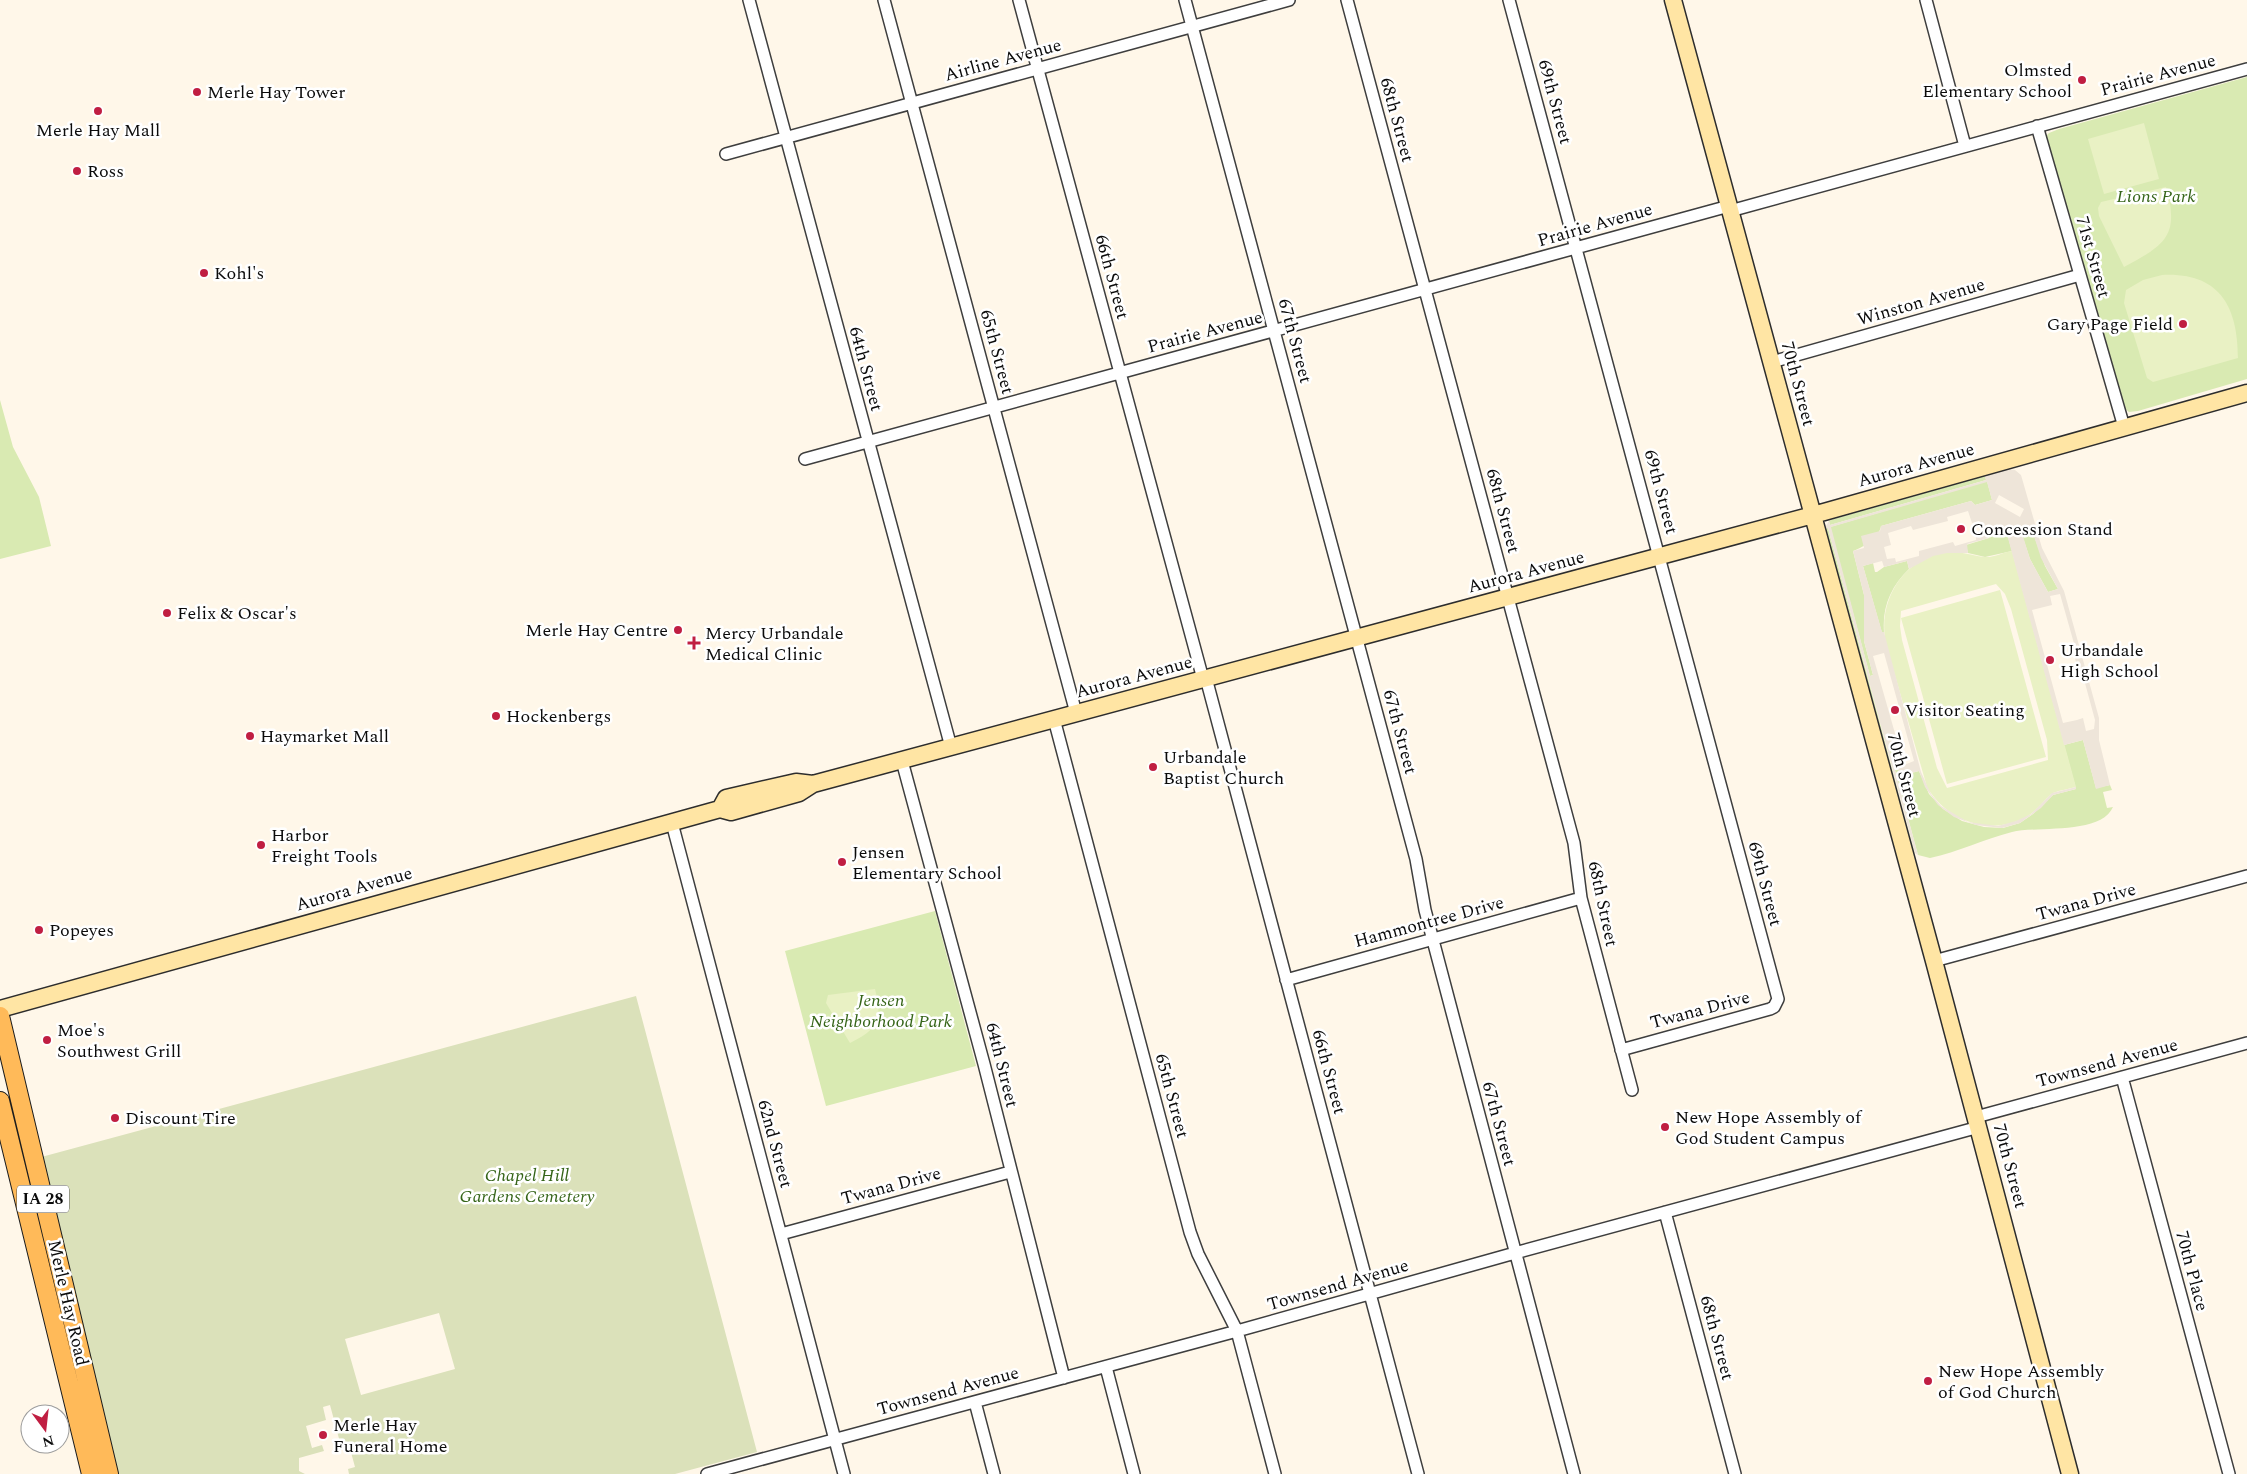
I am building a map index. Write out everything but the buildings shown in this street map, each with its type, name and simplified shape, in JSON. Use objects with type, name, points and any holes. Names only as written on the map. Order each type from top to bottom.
[{"type":"main road","name":"Merle Hay Road","points":[[0,1016],[109,1474]]},
{"type":"main road","name":"Merle Hay Road","points":[[0,1101],[90,1474]]},
{"type":"street","name":"64th Street","points":[[749,0],[951,747]]},
{"type":"street","name":"65th Street","points":[[884,0],[1076,714]]},
{"type":"street","name":"66th Street","points":[[1019,0],[1286,980],[1418,1474]]},
{"type":"street","name":"67th Street","points":[[1185,0],[1416,859],[1432,939],[1574,1474]]},
{"type":"street","name":"Airline Avenue","points":[[726,154],[1289,0]]},
{"type":"street","name":"68th Street","points":[[1347,0],[1574,843],[1581,898],[1632,1090]]},
{"type":"street","name":"69th Street","points":[[1509,0],[1660,556],[1776,994]]},
{"type":"street","name":"70th Street","points":[[1673,0],[1934,961],[2070,1474]]},
{"type":"street","points":[[1926,0],[1965,146]]},
{"type":"street","name":"Prairie Avenue","points":[[805,459],[1425,291],[1576,248],[1965,146],[2247,69]]},
{"type":"street","name":"71st Street","points":[[2037,126],[2124,427]]},
{"type":"street","name":"Winston Avenue","points":[[1772,362],[2080,275]]},
{"type":"street","name":"Aurora Avenue","points":[[0,1009],[720,810],[726,798],[796,782],[813,784],[902,761],[1813,515],[2247,393]]},
{"type":"street","name":"65th Street","points":[[1054,719],[1190,1232],[1201,1261],[1237,1331],[1275,1474]]},
{"type":"street","name":"64th Street","points":[[902,761],[984,1064],[1064,1378]]},
{"type":"street","name":"62nd Street","points":[[672,823],[844,1474]]},
{"type":"street","name":"Twana Drive","points":[[1934,961],[2247,876]]},
{"type":"street","name":"Hammontree Drive","points":[[1286,980],[1581,898]]},
{"type":"street","name":"Twana Drive","points":[[1621,1050],[1770,1009],[1777,1004],[1776,994]]},
{"type":"street","name":"Townsend Avenue","points":[[706,1474],[1106,1367],[1665,1212],[1977,1122],[2122,1077],[2247,1043]]},
{"type":"street","name":"70th Place","points":[[2122,1077],[2229,1474]]},
{"type":"street","name":"Twana Drive","points":[[781,1234],[1010,1172]]},
{"type":"street","name":"68th Street","points":[[1665,1212],[1735,1474]]},
{"type":"street","points":[[1106,1367],[1134,1474]]},
{"type":"street","points":[[975,1402],[994,1474]]},
{"type":"green space","name":"Lions Park","points":[[2247,77],[2247,379],[2129,412],[2123,407],[2046,136],[2059,129]]},
{"type":"green space","points":[[2144,123],[2159,179],[2104,194],[2088,139]]},
{"type":"green space","points":[[2166,187],[2171,217],[2170,228],[2166,237],[2150,252],[2124,267],[2099,216],[2098,208],[2101,202]]},
{"type":"green space","name":"Gary Page Field","points":[[2162,275],[2182,276],[2198,280],[2212,286],[2222,296],[2234,323],[2238,358],[2153,382],[2147,378],[2124,303],[2126,290],[2143,280]]},
{"type":"green space","points":[[0,400],[13,447],[39,497],[51,546],[0,559]]},
{"type":"green space","points":[[1985,476],[1986,480],[1830,525],[1829,521],[1834,519]]},
{"type":"green space","points":[[1987,481],[1992,500],[1975,505],[1971,501],[1881,526],[1874,538],[1853,551],[1864,595],[1864,641],[1873,675],[1870,676],[1830,527]]},
{"type":"green space","points":[[2005,527],[2012,551],[1985,557],[1968,553],[1966,545],[1989,538],[1988,532]]},
{"type":"green space","points":[[1828,528],[1904,812],[1825,529]]},
{"type":"green space","points":[[2032,530],[2045,566],[2058,589],[2048,592],[2030,559],[2021,532]]},
{"type":"green space","points":[[2012,551],[2076,787],[2053,793],[2024,818],[1997,826],[1983,825],[1970,822],[1946,809],[1935,799],[1927,787],[1886,644],[1885,613],[1889,598],[1896,584],[1917,563],[1931,556],[1952,552],[1988,557]],"holes":[[[1996,584],[2005,594],[2011,609],[2047,740],[2048,760],[1947,788],[1937,768],[1902,640],[1900,626],[1901,611]]]},
{"type":"green space","points":[[1907,561],[1909,569],[1897,582],[1886,606],[1884,632],[1882,633],[1863,566],[1873,563],[1875,572],[1877,572],[1884,567]]},
{"type":"green space","points":[[2000,590],[2046,757],[1947,784],[1901,618]]},
{"type":"green space","points":[[2083,740],[2096,788],[2110,785],[2112,790],[2103,792],[2107,808],[2113,807],[2106,816],[2096,822],[2082,826],[2012,832],[1930,858],[1918,855],[1889,748],[1893,747],[1900,776],[1919,771],[1929,794],[1943,809],[1962,821],[1984,827],[2003,828],[2020,823],[2033,814],[2053,795],[2076,789],[2064,745]]},
{"type":"green space","name":"Jensen Neighborhood Park","points":[[935,911],[976,1066],[826,1106],[785,951]]},
{"type":"green space","points":[[875,989],[878,1009],[876,1022],[867,1033],[850,1043],[826,1003],[828,995]]},
{"type":"green space","name":"Chapel Hill Gardens Cemetery","points":[[636,996],[757,1452],[675,1474],[349,1474],[348,1469],[355,1467],[349,1445],[341,1446],[330,1405],[323,1407],[326,1420],[306,1426],[312,1448],[322,1445],[324,1451],[299,1458],[299,1471],[305,1474],[109,1474],[34,1159]],"holes":[[[439,1313],[455,1369],[361,1395],[345,1339]]]},
{"type":"shaded area","points":[[2006,469],[2015,470],[2021,475],[2042,548],[2064,591],[2099,718],[2099,740],[2110,785],[2096,789],[2083,740],[2064,745],[2005,527],[1988,532],[1989,538],[1967,544],[1968,553],[1947,553],[1933,556],[1909,569],[1907,561],[1884,567],[1882,561],[1863,566],[1882,632],[1884,632],[1921,772],[1931,794],[1941,806],[1968,822],[1998,826],[2031,814],[2052,793],[2076,787],[2076,789],[2053,795],[2041,808],[2020,823],[2002,828],[1976,825],[1954,817],[1938,805],[1925,787],[1919,771],[1900,776],[1893,747],[1889,748],[1918,855],[1915,853],[1828,528],[1825,529],[1829,521],[1830,525],[1986,480],[1985,476]],"holes":[[[1987,482],[1992,500],[1975,505],[1971,501],[1881,526],[1880,531],[1861,536],[1864,548],[1853,551],[1864,595],[1864,641],[1873,675],[1870,676],[1831,527]],[[1999,495],[2024,509],[2020,517],[1995,503]],[[1968,511],[1972,523],[1979,521],[1983,533],[1976,536],[1976,540],[1955,546],[1953,542],[1919,551],[1919,556],[1896,562],[1895,558],[1887,559],[1884,547],[1891,545],[1888,533],[1911,526],[1913,530],[1948,521],[1947,517]],[[2032,530],[2041,558],[2058,589],[2048,592],[2030,559],[2022,533]],[[2060,594],[2077,654],[2074,655],[2076,662],[2079,661],[2095,720],[2094,729],[2086,731],[2083,718],[2063,723],[2032,610],[2052,605],[2050,596]],[[1884,653],[1914,761],[1904,765],[1873,656]]]},
{"type":"place","name":"Olmsted Elementary School","points":[[2082,80]]},
{"type":"place","name":"Merle Hay Tower","points":[[197,92]]},
{"type":"place","name":"Merle Hay Mall","points":[[98,111]]},
{"type":"place","name":"Ross","points":[[77,171]]},
{"type":"place","name":"Kohl's","points":[[204,273]]},
{"type":"place","name":"Gary Page Field","points":[[2183,324]]},
{"type":"place","name":"Concession Stand","points":[[1961,529]]},
{"type":"place","name":"Felix & Oscar's","points":[[167,613]]},
{"type":"place","name":"Merle Hay Centre","points":[[678,630]]},
{"type":"place","name":"Mercy Urbandale Medical Clinic","points":[[694,643]]},
{"type":"place","name":"Urbandale High School","points":[[2050,660]]},
{"type":"place","name":"Visitor Seating","points":[[1895,710]]},
{"type":"place","name":"Hockenbergs","points":[[496,716]]},
{"type":"place","name":"Haymarket Mall","points":[[250,736]]},
{"type":"place","name":"Urbandale Baptist Church","points":[[1153,767]]},
{"type":"place","name":"Harbor Freight Tools","points":[[261,845]]},
{"type":"place","name":"Jensen Elementary School","points":[[842,862]]},
{"type":"place","name":"Popeyes","points":[[39,930]]},
{"type":"place","name":"Moe's Southwest Grill","points":[[47,1040]]},
{"type":"place","name":"Discount Tire","points":[[115,1118]]},
{"type":"place","name":"New Hope Assembly of God Student Campus","points":[[1665,1127]]},
{"type":"place","name":"New Hope Assembly of God Church","points":[[1928,1381]]},
{"type":"place","name":"Merle Hay Funeral Home","points":[[323,1435]]}]
